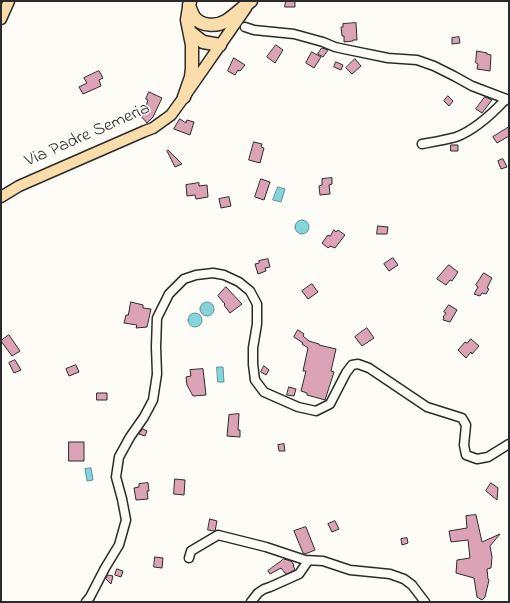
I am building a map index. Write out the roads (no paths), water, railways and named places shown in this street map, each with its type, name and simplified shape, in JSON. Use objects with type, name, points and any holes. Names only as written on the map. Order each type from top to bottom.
[{"type":"highway","points":[[204,24],[213,24],[226,21],[251,1]]},
{"type":"highway","points":[[189,3],[194,17],[212,32],[220,46]]},
{"type":"highway","points":[[184,98],[191,77],[192,68],[190,32],[187,20],[189,3]]},
{"type":"highway","points":[[190,32],[203,42],[220,46]]},
{"type":"main road","points":[[1,19],[9,1]]},
{"type":"main road","name":"Via Padre Semeria","points":[[1,197],[19,186],[153,128],[171,115],[251,1]]},
{"type":"street","points":[[245,27],[254,30],[294,34],[335,47],[388,58],[417,60],[434,66],[477,88],[507,100],[470,130],[456,137],[422,144]]},
{"type":"street","points":[[86,602],[119,545],[126,520],[116,477],[118,457],[144,417],[153,400],[157,374],[157,318],[169,294],[184,279],[196,274],[213,273],[224,275],[239,282],[250,291],[257,304],[257,324],[253,348],[255,380],[264,392],[298,408],[316,411],[330,404],[346,373],[352,365],[358,364],[369,368],[427,407],[462,418],[466,425],[464,444],[466,455],[477,459],[488,457],[509,444]]},
{"type":"street","points":[[189,558],[191,551],[218,535],[266,546],[308,561],[323,561],[350,570],[390,574],[404,579],[412,585],[425,602]]},
{"type":"street","points":[[251,602],[264,589],[299,574],[308,561]]},
{"type":"water","points":[[278,187],[285,189],[281,202],[273,200]]},
{"type":"water","points":[[299,220],[305,220],[309,224],[309,230],[305,234],[299,234],[295,230],[295,224]]},
{"type":"water","points":[[204,302],[210,302],[214,306],[214,312],[210,316],[204,316],[200,312],[200,306]]},
{"type":"water","points":[[192,313],[198,313],[202,317],[202,323],[198,327],[192,327],[188,323],[188,317]]},
{"type":"water","points":[[217,367],[223,367],[224,382],[218,382]]},
{"type":"water","points":[[91,468],[93,480],[87,481],[85,469]]}]
